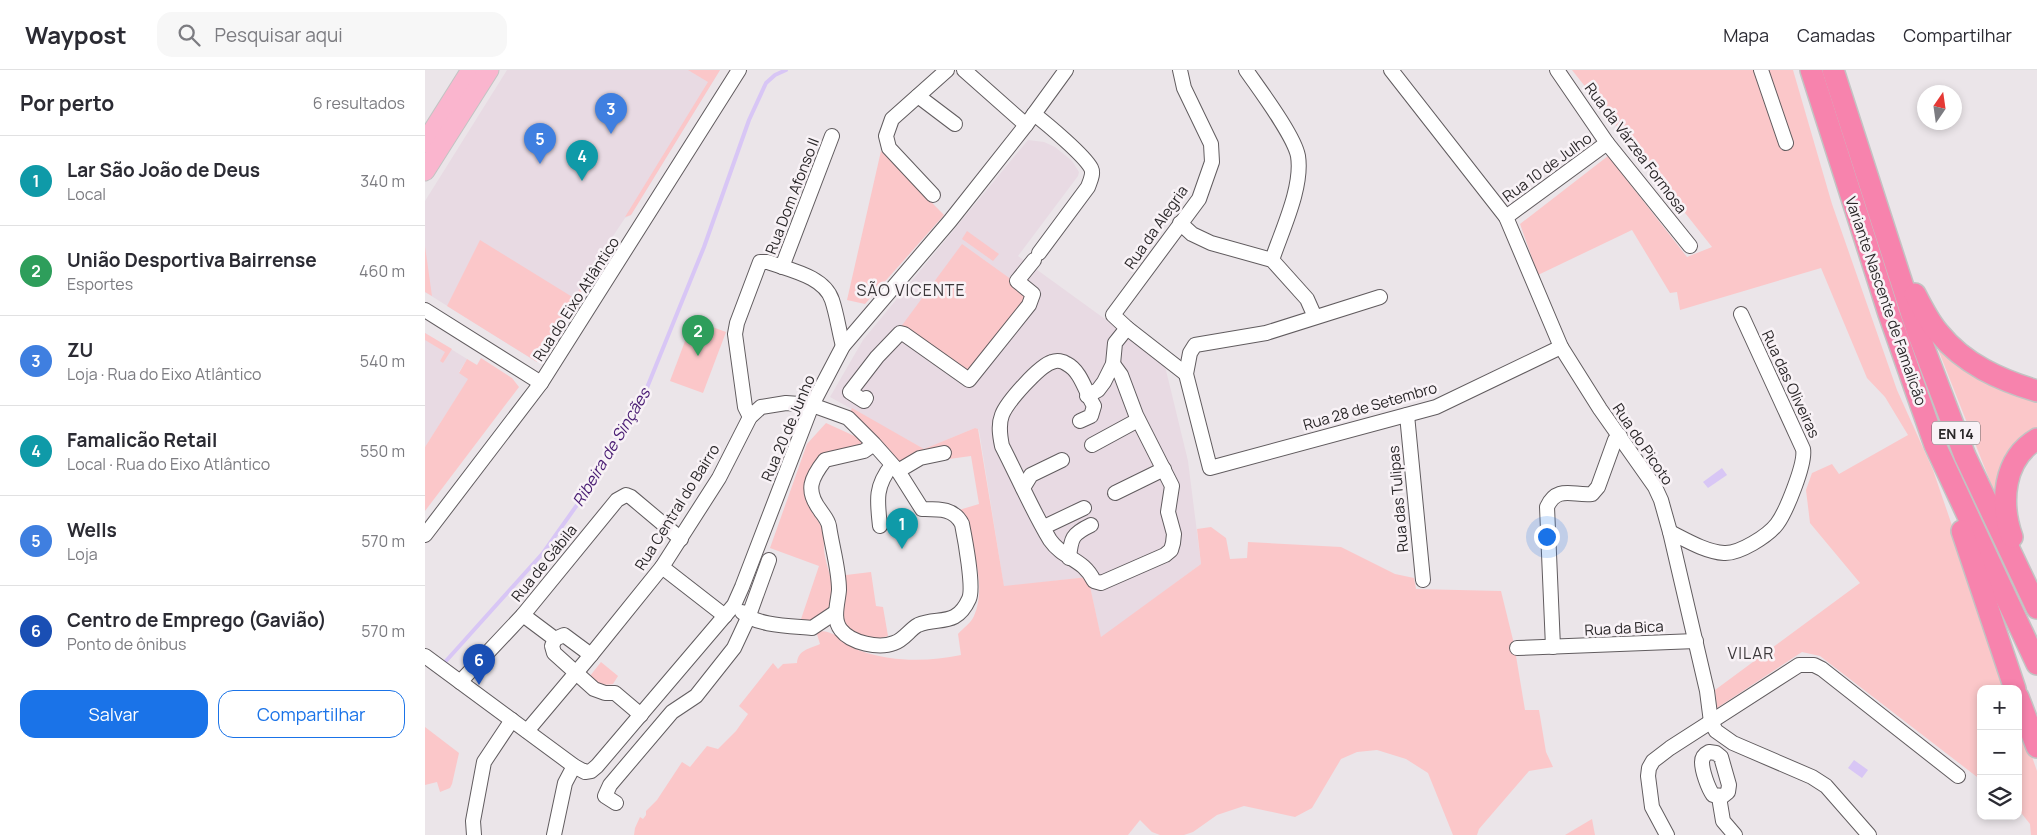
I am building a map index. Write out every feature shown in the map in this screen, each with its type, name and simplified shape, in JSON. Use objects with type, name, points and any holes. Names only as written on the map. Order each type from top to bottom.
[{"type":"highway","name":"Variante Nascente de Famalicão","points":[[1811,70],[1889,314],[1935,445],[2037,664]]},
{"type":"highway","name":"Variante Nascente de Famalicão","points":[[1833,70],[1917,330],[1965,456],[2036,606]]},
{"type":"highway","points":[[1893,256],[1938,333],[1953,348],[1988,372],[2037,391]]},
{"type":"highway","points":[[2036,606],[2009,530],[2005,487],[2017,458],[2028,444],[2037,439]]},
{"type":"highway","points":[[1935,445],[1964,539],[2014,685]]},
{"type":"highway","points":[[2022,707],[2037,748]]},
{"type":"main road","points":[[425,143],[471,70]]},
{"type":"main road","points":[[425,171],[489,70]]},
{"type":"street","name":"Rua do Eixo Atlântico","points":[[425,535],[541,383],[739,70]]},
{"type":"street","points":[[933,195],[889,148],[886,136],[892,119],[947,70]]},
{"type":"street","points":[[964,70],[1026,125]]},
{"type":"street","name":"Rua 20 de Junho","points":[[574,766],[585,772],[591,771],[597,766],[730,611],[742,588],[812,405],[843,346],[950,221],[1035,114],[1066,70]]},
{"type":"street","name":"Rua da Alegria","points":[[1127,328],[1113,315],[1199,199],[1212,162],[1211,144],[1184,88],[1180,70]]},
{"type":"street","points":[[1246,70],[1298,154],[1298,180],[1272,260]]},
{"type":"street","name":"Rua do Picoto","points":[[1391,70],[1506,218],[1561,347],[1595,403],[1655,487],[1661,500],[1670,532],[1696,641],[1707,691],[1711,722]]},
{"type":"street","name":"Rua da Várzea Formosa","points":[[1557,70],[1607,143],[1691,246]]},
{"type":"street","points":[[1761,70],[1786,144]]},
{"type":"street","points":[[918,96],[955,124]]},
{"type":"street","points":[[866,398],[864,401],[850,392],[877,357],[900,333],[969,380],[1029,305],[1033,294],[1017,281],[1088,187],[1092,177],[1091,169],[1083,160],[1035,114]]},
{"type":"street","name":"Rua Dom Afonso II","points":[[782,267],[832,136]]},
{"type":"street","name":"Rua 10 de Julho","points":[[1506,218],[1607,143]]},
{"type":"street","points":[[1180,223],[1192,234],[1211,243],[1272,260],[1307,299],[1315,317]]},
{"type":"street","points":[[843,346],[828,291],[813,279],[765,261],[760,262],[737,322],[735,343],[745,406],[750,417],[761,408],[786,404],[812,405],[848,418],[874,444],[895,468],[922,509],[939,509],[951,512],[959,517],[964,533],[971,585],[970,597],[966,606],[945,621],[919,625],[894,644],[882,645],[858,642],[848,637],[840,629],[836,612],[839,588],[829,521],[816,504],[812,495],[812,478],[825,460],[864,451],[874,444]]},
{"type":"street","points":[[1087,396],[1098,390],[1104,382],[1113,364],[1115,343],[1127,328],[1186,374],[1190,353],[1195,345],[1266,333],[1380,297]]},
{"type":"street","points":[[425,310],[541,383]]},
{"type":"street","name":"Rua das Oliveiras","points":[[1670,532],[1713,551],[1733,553],[1743,549],[1777,524],[1803,464],[1803,449],[1741,314]]},
{"type":"street","name":"Rua 28 de Setembro","points":[[1186,374],[1210,468],[1436,407],[1561,347]]},
{"type":"street","points":[[1080,421],[1091,416],[1094,406],[1087,396],[1077,372],[1067,364],[1056,361],[1046,365],[1008,404],[1000,421],[1000,437],[1002,446],[1051,541],[1069,558],[1085,566],[1094,581],[1101,582],[1165,555],[1171,550],[1173,542],[1168,512],[1173,492],[1172,486],[1138,420],[1121,375],[1113,364]]},
{"type":"street","name":"Rua das Tulipas","points":[[1407,415],[1423,580]]},
{"type":"street","name":"Rua Central do Bairro","points":[[527,731],[662,567],[719,478],[750,417]]},
{"type":"street","points":[[1092,445],[1138,420]]},
{"type":"street","points":[[1553,647],[1547,506],[1557,494],[1566,492],[1592,494],[1598,487],[1615,440],[1620,436]]},
{"type":"street","points":[[880,526],[877,498],[883,478],[895,468],[920,458],[944,453]]},
{"type":"street","points":[[1023,488],[1031,475],[1062,460]]},
{"type":"street","points":[[1115,493],[1163,469]]},
{"type":"street","name":"Rua de Gábila","points":[[460,682],[523,615],[617,500],[622,497],[631,497],[681,539]]},
{"type":"street","points":[[1044,527],[1084,508]]},
{"type":"street","points":[[1069,558],[1073,537],[1079,531],[1091,525]]},
{"type":"street","points":[[617,803],[605,796],[610,786],[672,712],[696,696],[734,648],[748,618],[769,560]]},
{"type":"street","points":[[662,567],[730,611],[748,618],[812,628],[836,612]]},
{"type":"street","points":[[523,615],[555,639]]},
{"type":"street","points":[[591,655],[564,635],[555,639],[552,646],[554,653],[594,689],[605,693],[615,693],[641,715]]},
{"type":"street","name":"Rua da Bica","points":[[1517,648],[1696,641]]},
{"type":"street","points":[[425,656],[574,766],[565,783],[554,835]]},
{"type":"street","points":[[1667,835],[1652,807],[1649,768],[1659,756],[1799,665],[1814,665],[1822,669],[1958,776]]},
{"type":"street","points":[[474,835],[473,821],[484,762],[512,720]]},
{"type":"street","points":[[1711,722],[1716,731],[1724,738],[1812,777],[1826,786],[1869,835]]},
{"type":"street","points":[[1719,797],[1723,821],[1735,835]]},
{"type":"shaded area","points":[[507,70],[720,70],[631,215],[625,218],[611,239],[611,245],[537,362],[425,292],[425,201]]},
{"type":"shaded area","points":[[688,70],[720,70],[631,215],[625,217],[708,82]]},
{"type":"shaded area","points":[[1572,70],[1793,70],[1832,204],[1897,390],[1933,470],[2007,685],[1977,685],[1977,777],[1820,656],[1802,652],[1717,708],[1715,690],[1860,583],[1810,523],[1806,490],[1812,473],[1832,464],[1839,474],[1908,435],[1885,397],[1867,378],[1821,268],[1680,310],[1677,292],[1670,293],[1632,230],[1538,275],[1520,224],[1608,156],[1687,257],[1712,247]]},
{"type":"shaded area","points":[[1028,140],[1044,142],[1055,147],[1072,161],[1079,172],[1078,176],[1018,256],[1116,327],[1165,366],[1188,461],[1201,564],[1101,638],[1088,577],[1004,587],[979,430],[975,428],[924,449],[830,397],[863,340]]},
{"type":"shaded area","points":[[881,151],[944,215],[865,304],[847,300]]},
{"type":"shaded area","points":[[967,231],[999,254],[993,261],[962,239]]},
{"type":"shaded area","points":[[611,239],[611,245],[537,362],[447,306],[480,240],[574,298]]},
{"type":"shaded area","points":[[962,244],[1030,293],[968,378],[900,328]]},
{"type":"shaded area","points":[[425,246],[432,296],[425,292]]},
{"type":"shaded area","points":[[693,320],[726,332],[703,393],[670,381]]},
{"type":"shaded area","points":[[425,333],[467,359],[459,372],[469,378],[425,447]]},
{"type":"shaded area","points":[[425,333],[452,349],[443,363],[440,361],[445,352],[425,340]]},
{"type":"shaded area","points":[[1932,334],[2037,396],[2037,429],[1997,499]]},
{"type":"shaded area","points":[[481,358],[512,378],[519,387],[425,511],[425,447],[468,379],[459,373],[467,359],[477,365]]},
{"type":"shaded area","points":[[852,408],[924,449],[975,428],[978,429],[1004,586],[1088,577],[1101,637],[1201,564],[1197,529],[1211,527],[1226,538],[1230,559],[1247,558],[1248,542],[1341,547],[1395,574],[1414,578],[1416,589],[1501,591],[1514,644],[1525,710],[1539,710],[1546,752],[1553,767],[1529,771],[1479,829],[1477,835],[1453,835],[1428,773],[1406,759],[1377,750],[1357,752],[1341,759],[1312,808],[1295,817],[1244,806],[1217,815],[1193,832],[1184,835],[1160,835],[1152,832],[1140,820],[1128,835],[634,835],[640,817],[643,819],[646,811],[657,800],[682,762],[690,767],[707,746],[718,749],[736,731],[748,714],[739,706],[773,663],[778,669],[783,664],[797,663],[799,655],[820,644],[816,631],[830,633],[854,648],[885,657],[923,660],[961,655],[958,634],[974,616],[978,604],[979,590],[979,576],[973,548],[959,510],[979,504],[971,456],[949,459],[947,453],[901,464],[888,448],[849,415]]},
{"type":"shaded area","points":[[826,423],[861,439],[864,445],[821,457],[808,474],[805,496],[823,532],[825,556],[833,591],[826,615],[799,625],[819,566],[770,548],[807,444]]},
{"type":"shaded area","points":[[1722,468],[1727,475],[1708,488],[1703,482]]},
{"type":"shaded area","points":[[871,572],[876,606],[883,607],[888,636],[882,638],[854,638],[842,623],[846,575]]},
{"type":"shaded area","points":[[601,662],[618,676],[613,684],[600,684],[590,676]]},
{"type":"shaded area","points":[[425,727],[459,753],[452,784],[450,788],[440,792],[437,782],[425,785]]},
{"type":"shaded area","points":[[2022,728],[2037,771],[2037,835],[2031,835],[2030,824],[2022,814]]},
{"type":"shaded area","points":[[1854,760],[1868,770],[1862,778],[1848,768]]},
{"type":"shaded area","points":[[1592,819],[1595,835],[1565,835]]},
{"type":"waterway","name":"Ribeira de Sinçães","points":[[446,661],[543,553],[589,488],[611,447],[642,400],[704,247],[749,120],[766,83],[775,75],[786,70]]},
{"type":"place","name":"ZU","points":[[611,134]]},
{"type":"place","name":"Wells","points":[[540,164]]},
{"type":"place","name":"Famalicão Retail","points":[[582,181]]},
{"type":"place","name":"União Desportiva Bairrense","points":[[698,356]]},
{"type":"place","name":"Lar São João de Deus","points":[[902,549]]},
{"type":"place","name":"Centro de Emprego (Gavião)","points":[[479,685]]},
{"type":"district","name":"SÃO VICENTE","points":[[911,290]]},
{"type":"district","name":"VILAR","points":[[1751,653]]}]
